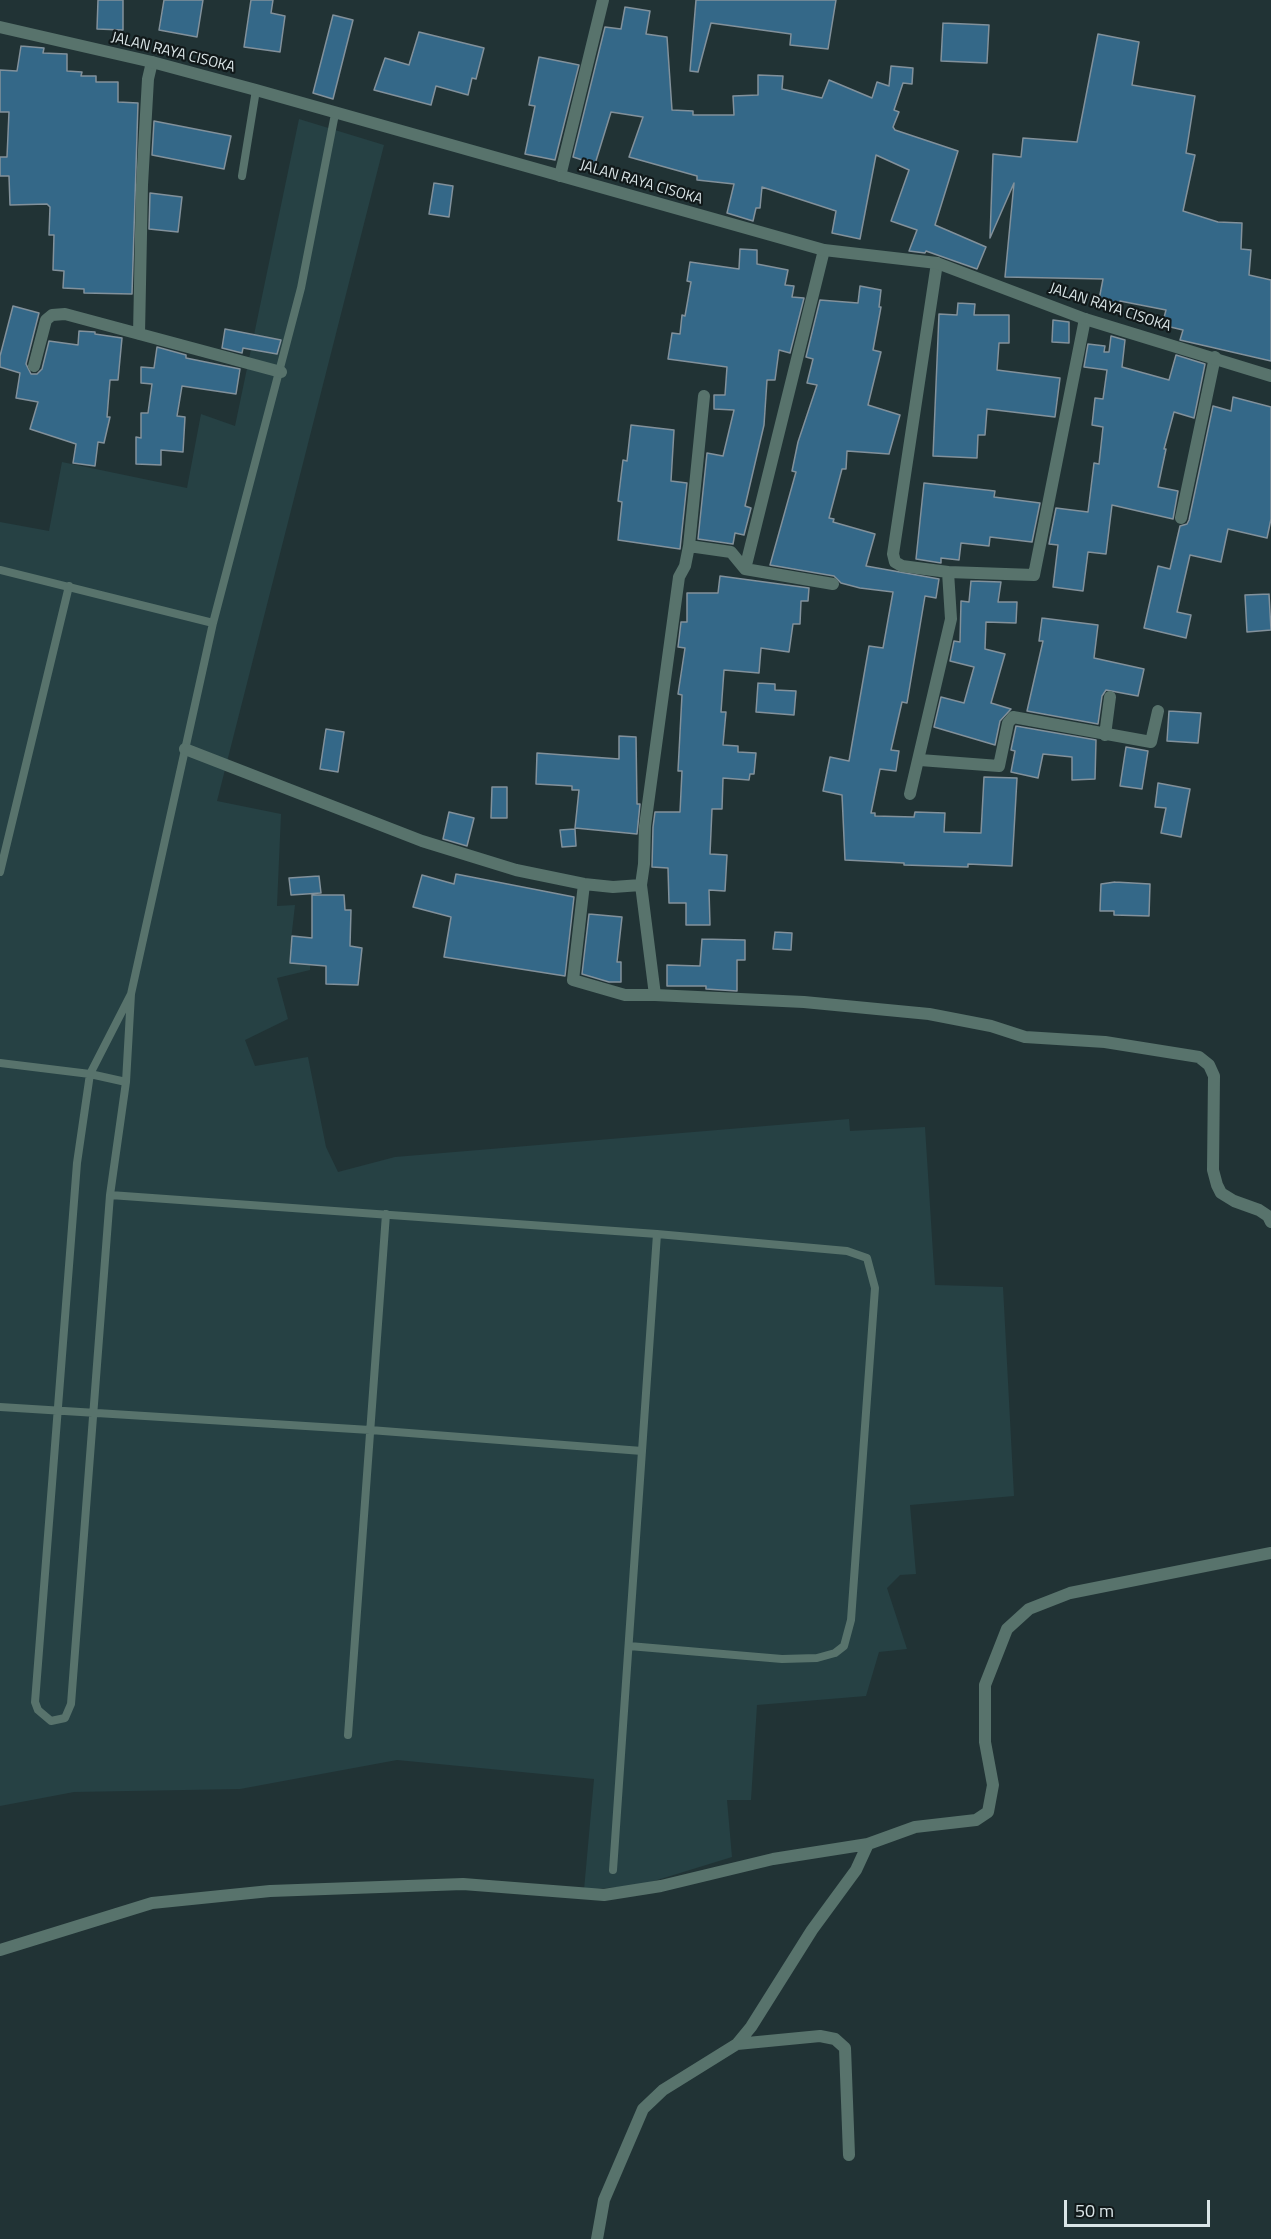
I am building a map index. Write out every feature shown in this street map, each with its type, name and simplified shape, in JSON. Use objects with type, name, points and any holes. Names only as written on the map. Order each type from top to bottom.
[{"type":"street","points":[[560,176],[603,0]]},
{"type":"street","name":"JALAN RAYA CISOKA","points":[[0,27],[152,62],[256,90],[824,250],[937,263],[1085,319],[1271,376]]},
{"type":"street","points":[[139,334],[142,185],[148,79],[152,62]]},
{"type":"street","points":[[745,569],[824,250]]},
{"type":"street","points":[[937,263],[892,554],[896,562],[902,566],[948,572],[1034,575],[1085,319]]},
{"type":"street","points":[[34,366],[46,320],[52,315],[65,314],[281,372]]},
{"type":"street","points":[[1181,518],[1215,357]]},
{"type":"street","points":[[656,995],[641,885],[645,826],[679,577],[686,566],[689,546],[705,396]]},
{"type":"street","points":[[689,546],[731,552],[745,569],[833,584]]},
{"type":"street","points":[[910,794],[920,760],[951,619],[948,572]]},
{"type":"street","points":[[1105,735],[1110,697]]},
{"type":"street","points":[[920,760],[999,766],[1008,723],[1013,717],[1151,742],[1158,711]]},
{"type":"street","points":[[185,749],[422,841],[516,870],[584,884],[613,887],[641,885]]},
{"type":"street","points":[[584,884],[573,981],[626,995],[804,1002],[929,1014],[991,1026],[1024,1037],[1105,1042],[1199,1057],[1209,1065],[1214,1076],[1213,1170],[1217,1185],[1221,1193],[1268,1215],[1271,1222]]},
{"type":"street","points":[[0,1950],[152,1903],[270,1891],[463,1884],[604,1895],[661,1886],[773,1859],[868,1844],[915,1827],[976,1820],[988,1812],[993,1785],[985,1742],[985,1685],[1007,1629],[1029,1609],[1070,1593],[1271,1554]]},
{"type":"street","points":[[597,2239],[604,2200],[643,2109],[663,2090],[737,2044],[751,2027],[812,1930],[856,1870],[868,1844]]},
{"type":"street","points":[[737,2044],[787,2041],[820,2036],[835,2039],[845,2048],[849,2155]]},
{"type":"lane","points":[[242,176],[256,90]]},
{"type":"lane","points":[[131,994],[90,1074],[77,1163],[35,1702],[46,1719],[59,1722],[68,1715],[70,1704],[110,1195],[126,1082],[131,994],[213,623],[281,372],[301,288],[335,114]]},
{"type":"lane","points":[[0,570],[213,623]]},
{"type":"lane","points":[[0,872],[69,586]]},
{"type":"lane","points":[[0,1063],[90,1074],[126,1082]]},
{"type":"lane","points":[[110,1195],[657,1234],[847,1251],[867,1258],[873,1272],[874,1300],[851,1620],[844,1646],[835,1653],[817,1658],[782,1659],[629,1646]]},
{"type":"lane","points":[[348,1735],[386,1214]]},
{"type":"lane","points":[[613,1870],[657,1234]]},
{"type":"lane","points":[[0,1407],[370,1430],[642,1451]]},
{"type":"shaded area","points":[[299,119],[384,145],[217,801],[281,814],[277,906],[295,905],[290,949],[310,951],[310,970],[277,978],[288,1019],[245,1040],[255,1066],[308,1057],[326,1147],[338,1172],[395,1157],[849,1119],[850,1131],[925,1127],[935,1285],[1003,1287],[1014,1496],[910,1505],[916,1574],[900,1575],[887,1588],[907,1649],[879,1652],[866,1696],[757,1705],[751,1800],[727,1800],[732,1857],[641,1885],[584,1890],[594,1779],[397,1760],[240,1789],[74,1792],[0,1806],[0,522],[49,531],[62,462],[187,488],[201,414],[235,426]]},
{"type":"building","points":[[98,0],[123,0],[123,30],[97,29]]},
{"type":"building","points":[[164,0],[203,0],[197,37],[159,30]]},
{"type":"building","points":[[251,0],[273,0],[271,13],[285,16],[280,52],[244,47]]},
{"type":"building","points":[[696,0],[836,0],[828,49],[790,45],[791,34],[711,23],[698,72],[690,71]]},
{"type":"building","points":[[625,7],[650,11],[646,34],[667,37],[672,110],[693,111],[693,115],[734,115],[733,96],[758,95],[758,75],[783,76],[782,89],[822,98],[829,80],[872,98],[877,82],[889,86],[891,66],[913,68],[912,84],[903,83],[894,110],[899,112],[893,127],[895,130],[958,151],[935,225],[986,247],[977,269],[926,251],[925,253],[909,251],[917,230],[891,221],[909,170],[876,155],[860,239],[832,233],[836,211],[762,187],[760,208],[756,208],[753,221],[727,213],[734,184],[697,180],[697,176],[629,157],[643,117],[611,112],[595,164],[573,157],[605,27],[621,29]]},
{"type":"building","points":[[333,15],[353,20],[333,99],[313,93]]},
{"type":"building","points":[[943,23],[989,25],[987,63],[941,61]]},
{"type":"building","points":[[419,32],[484,48],[476,79],[472,78],[468,95],[436,86],[431,105],[374,90],[385,58],[409,65]]},
{"type":"building","points":[[1098,34],[1139,42],[1132,85],[1195,96],[1186,153],[1195,155],[1183,211],[1218,222],[1242,223],[1241,249],[1251,250],[1249,275],[1271,280],[1271,361],[1180,340],[1183,330],[1162,325],[1166,310],[1120,301],[1118,309],[1098,305],[1103,279],[1005,277],[1014,183],[990,238],[993,154],[1021,157],[1023,138],[1077,142]]},
{"type":"building","points":[[21,46],[44,48],[43,53],[67,54],[67,71],[82,72],[81,76],[96,76],[96,82],[118,82],[118,102],[138,103],[132,294],[84,293],[84,289],[63,288],[64,271],[53,270],[54,235],[49,235],[50,207],[47,204],[10,205],[9,176],[0,176],[0,157],[7,157],[9,112],[0,112],[0,70],[17,71]]},
{"type":"building","points":[[539,57],[579,65],[555,160],[525,154],[535,106],[529,105]]},
{"type":"building","points":[[154,121],[231,136],[224,169],[152,155]]},
{"type":"building","points":[[434,183],[453,186],[449,217],[429,214]]},
{"type":"building","points":[[150,193],[182,197],[178,232],[149,229]]},
{"type":"building","points":[[740,249],[757,250],[757,264],[788,270],[785,285],[794,286],[792,297],[804,298],[790,353],[779,350],[775,380],[767,380],[764,425],[745,506],[751,508],[744,535],[735,533],[733,544],[698,539],[707,453],[723,456],[734,410],[714,409],[714,395],[725,395],[727,367],[668,359],[672,333],[680,334],[682,315],[685,316],[691,282],[687,281],[690,262],[739,269]]},
{"type":"building","points":[[860,286],[881,290],[879,307],[881,307],[873,350],[881,352],[868,405],[900,415],[889,454],[847,451],[846,469],[842,469],[829,518],[834,519],[833,522],[875,534],[866,566],[939,579],[936,598],[925,596],[907,703],[902,702],[891,750],[899,751],[896,771],[880,769],[871,813],[875,813],[875,816],[914,817],[915,812],[945,813],[944,832],[981,833],[984,777],[1017,778],[1012,866],[904,865],[904,863],[845,860],[842,795],[823,791],[830,757],[849,761],[869,646],[883,648],[893,592],[860,588],[841,583],[834,576],[770,565],[796,472],[792,471],[798,442],[817,385],[807,383],[813,359],[806,357],[820,300],[858,303]]},
{"type":"building","points":[[958,303],[975,304],[974,315],[1009,315],[1009,343],[999,343],[997,370],[1060,378],[1055,417],[987,409],[985,435],[978,435],[977,458],[933,456],[939,314],[957,315]]},
{"type":"building","points":[[13,306],[39,313],[26,364],[31,374],[37,374],[42,369],[49,341],[78,345],[79,331],[122,338],[118,380],[110,380],[107,417],[110,417],[104,443],[98,442],[95,466],[73,463],[76,444],[30,429],[38,402],[16,398],[20,373],[0,367],[0,356]]},
{"type":"building","points":[[1053,320],[1069,322],[1069,343],[1052,342]]},
{"type":"building","points":[[225,329],[281,340],[277,354],[243,348],[242,353],[222,348]]},
{"type":"building","points":[[1111,336],[1125,340],[1122,367],[1169,380],[1176,355],[1205,364],[1194,418],[1174,412],[1164,449],[1166,449],[1158,487],[1178,491],[1173,519],[1112,505],[1106,554],[1088,552],[1083,591],[1053,587],[1058,545],[1049,544],[1056,508],[1088,512],[1094,463],[1099,464],[1103,427],[1092,425],[1095,398],[1103,399],[1107,370],[1084,367],[1088,344],[1105,346],[1104,352],[1109,352]]},
{"type":"building","points":[[157,347],[186,355],[186,358],[240,369],[236,394],[182,386],[177,416],[185,417],[183,452],[161,450],[161,465],[136,464],[136,437],[141,438],[141,413],[148,413],[152,384],[141,383],[141,367],[154,368]]},
{"type":"building","points":[[1233,397],[1271,407],[1271,519],[1267,538],[1228,529],[1221,562],[1190,555],[1177,612],[1191,615],[1186,638],[1144,628],[1158,566],[1170,569],[1180,526],[1187,524],[1189,520],[1213,406],[1231,411]]},
{"type":"building","points":[[631,425],[674,430],[671,481],[687,483],[680,549],[618,540],[622,502],[618,501],[623,460],[627,461]]},
{"type":"building","points":[[924,483],[995,491],[994,497],[1040,503],[1032,542],[990,537],[989,546],[961,543],[959,560],[941,558],[941,563],[916,559]]},
{"type":"building","points":[[720,576],[809,588],[808,601],[801,601],[800,624],[793,624],[789,652],[761,648],[759,673],[724,670],[721,712],[726,712],[723,745],[738,746],[738,752],[756,753],[754,774],[750,774],[749,780],[723,778],[722,809],[712,809],[710,854],[727,855],[725,891],[709,890],[710,925],[686,925],[686,903],[669,903],[668,868],[652,867],[653,827],[655,812],[680,812],[682,771],[678,771],[682,695],[678,694],[685,648],[678,647],[681,622],[687,622],[687,593],[718,593]]},
{"type":"building","points":[[971,581],[1001,582],[998,602],[1017,602],[1016,623],[986,622],[985,649],[1005,654],[991,703],[1011,709],[1000,721],[995,745],[934,727],[941,697],[964,703],[974,667],[950,661],[954,641],[960,642],[961,601],[969,602]]},
{"type":"building","points":[[1269,594],[1271,630],[1247,632],[1245,595]]},
{"type":"building","points":[[1042,618],[1098,625],[1094,658],[1144,669],[1138,696],[1106,690],[1102,696],[1098,724],[1027,711],[1043,641],[1039,641]]},
{"type":"building","points":[[758,683],[775,684],[775,690],[796,691],[794,715],[756,712]]},
{"type":"building","points":[[1169,711],[1201,713],[1198,743],[1167,741]]},
{"type":"building","points":[[1016,726],[1096,740],[1095,779],[1072,780],[1072,757],[1043,754],[1038,778],[1011,772],[1015,751],[1011,750]]},
{"type":"building","points":[[326,729],[344,732],[338,772],[320,769]]},
{"type":"building","points":[[619,736],[636,737],[637,804],[640,804],[637,834],[575,828],[579,790],[572,790],[572,786],[536,784],[537,753],[619,759]]},
{"type":"building","points":[[1126,747],[1148,751],[1142,789],[1120,786]]},
{"type":"building","points":[[1158,783],[1190,789],[1181,837],[1161,833],[1166,808],[1155,807]]},
{"type":"building","points":[[492,787],[507,787],[507,818],[491,818]]},
{"type":"building","points":[[449,812],[474,818],[467,846],[443,839]]},
{"type":"building","points":[[575,829],[576,846],[562,847],[560,830]]},
{"type":"building","points":[[456,874],[574,897],[565,976],[444,957],[451,917],[413,907],[422,875],[454,884]]},
{"type":"building","points":[[319,876],[321,893],[291,895],[289,878]]},
{"type":"building","points":[[1115,882],[1150,884],[1149,916],[1114,915],[1114,911],[1100,911],[1101,884]]},
{"type":"building","points":[[312,895],[344,895],[345,910],[351,910],[350,946],[362,948],[358,985],[326,984],[326,966],[290,963],[292,936],[312,938]]},
{"type":"building","points":[[589,914],[622,917],[617,962],[621,962],[621,982],[609,982],[582,974]]},
{"type":"building","points":[[775,932],[792,933],[791,950],[773,949]]},
{"type":"building","points":[[702,939],[745,940],[745,960],[737,960],[737,991],[706,989],[706,986],[667,986],[667,965],[700,966]]}]
